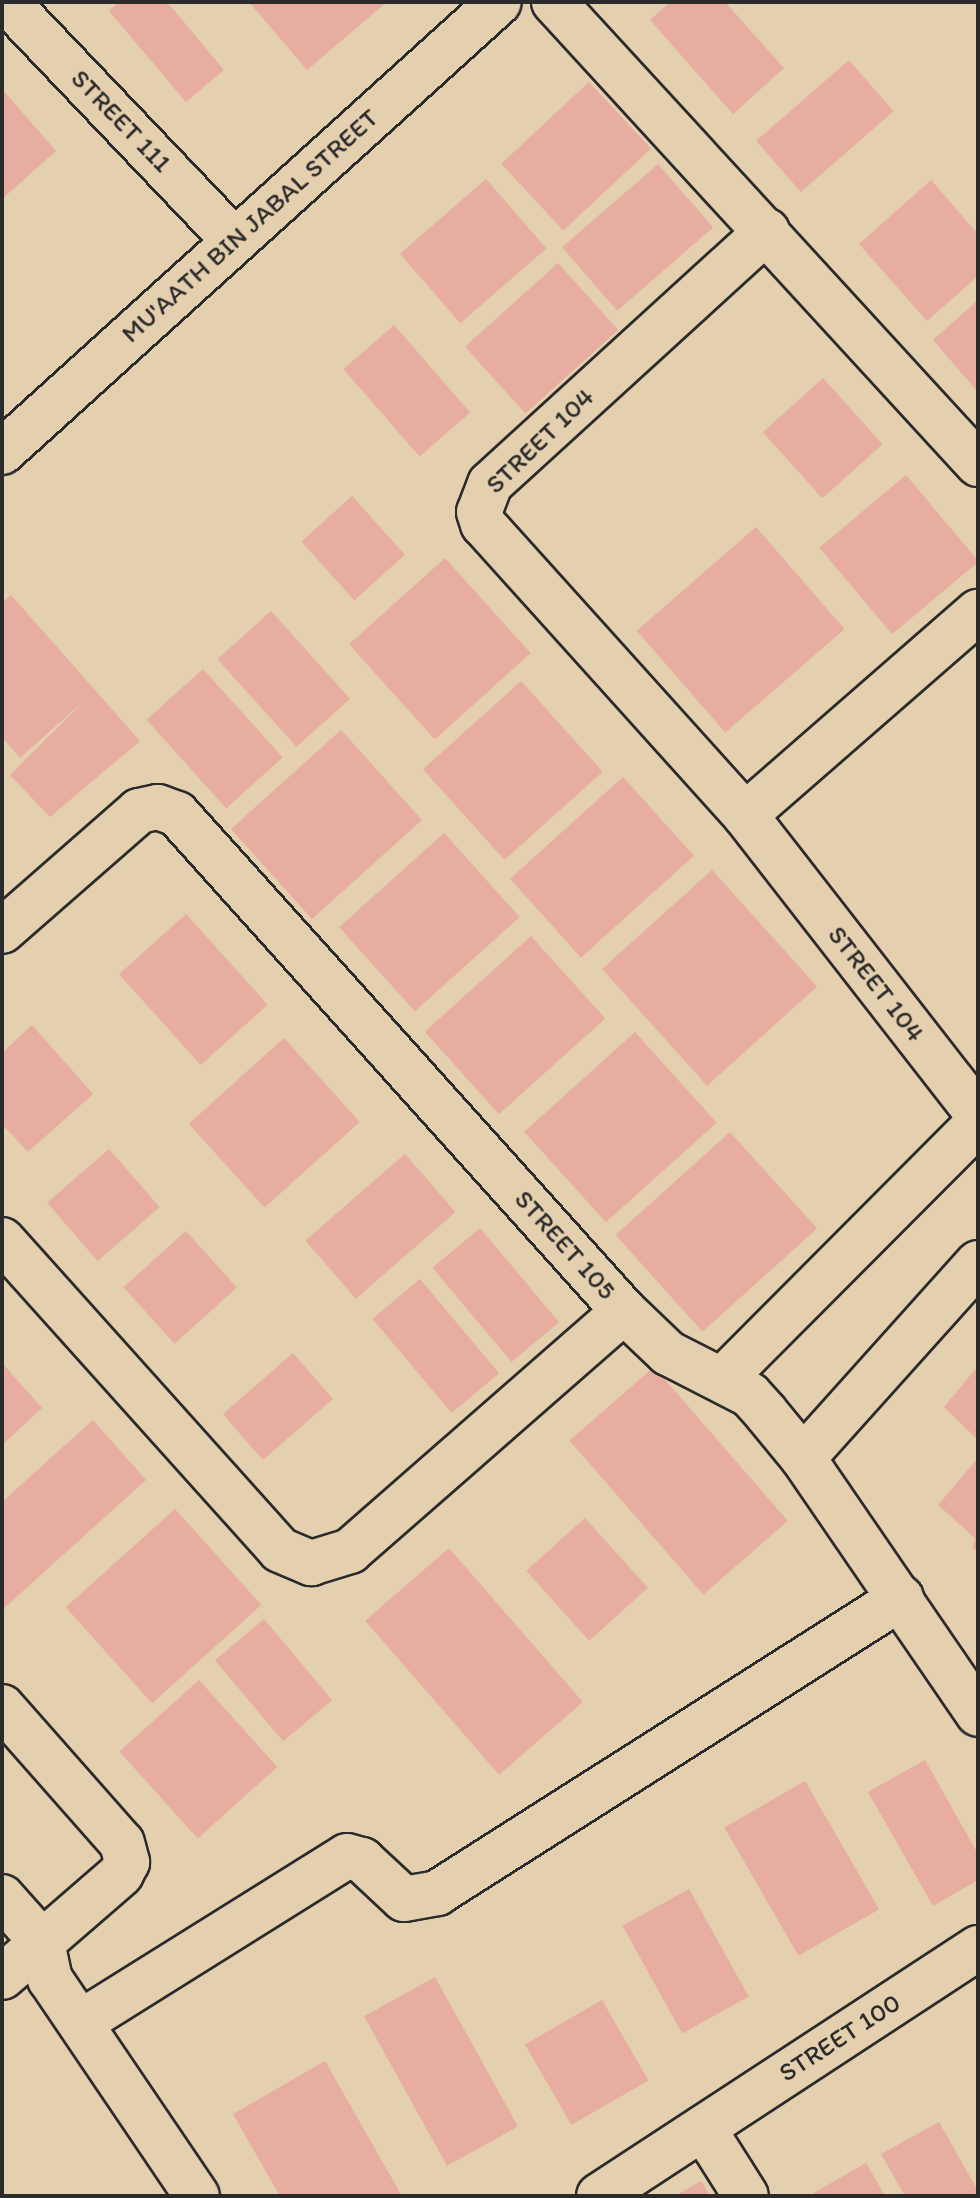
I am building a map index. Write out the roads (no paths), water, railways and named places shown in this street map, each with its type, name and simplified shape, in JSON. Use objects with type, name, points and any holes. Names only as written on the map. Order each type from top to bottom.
[{"type":"street","name":"STREET 111","points":[[7,2],[234,240]]},
{"type":"street","name":"MU'AATH BIN JABAL STREET","points":[[2,452],[499,2]]},
{"type":"street","points":[[554,2],[978,464]]},
{"type":"street","name":"STREET 104","points":[[767,231],[490,484],[479,512],[483,524],[745,815],[978,1114]]},
{"type":"street","points":[[745,815],[978,612]]},
{"type":"street","name":"STREET 105","points":[[2,931],[139,811],[168,809],[624,1311],[350,1551],[311,1563],[280,1550],[2,1240]]},
{"type":"street","points":[[722,1380],[978,1123]]},
{"type":"street","points":[[803,1458],[978,1263]]},
{"type":"street","points":[[624,1311],[668,1353],[750,1395],[803,1458],[975,1703]]},
{"type":"street","points":[[83,2021],[347,1856],[362,1860],[404,1899],[437,1893],[901,1598]]},
{"type":"street","points":[[2,1707],[122,1843],[126,1856],[121,1874],[2,1977]]},
{"type":"street","points":[[2,1897],[42,1942],[50,1979],[83,2021],[197,2196]]},
{"type":"street","name":"STREET 100","points":[[599,2196],[978,1948]]},
{"type":"street","points":[[703,2128],[746,2196]]}]
